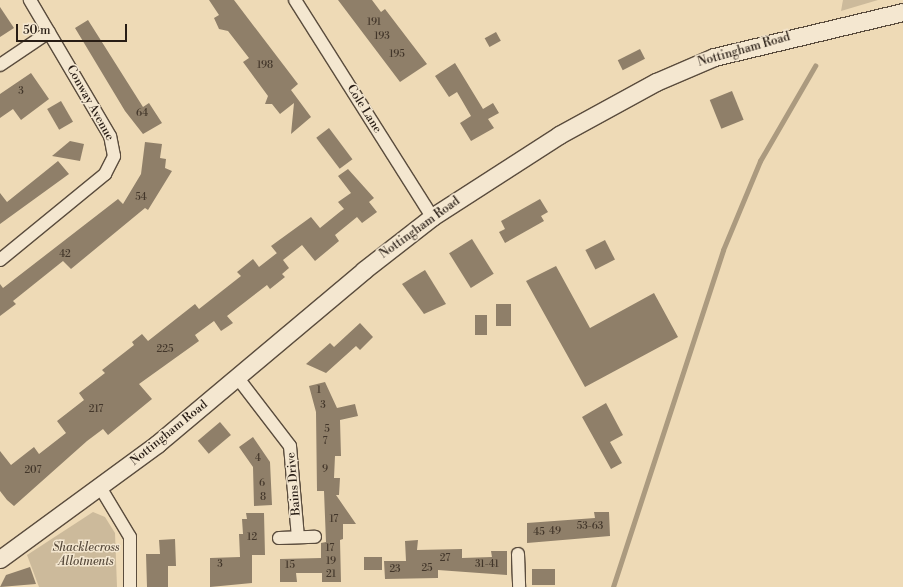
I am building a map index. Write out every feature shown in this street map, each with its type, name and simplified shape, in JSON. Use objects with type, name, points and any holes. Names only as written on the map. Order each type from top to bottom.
[{"type":"main road","name":"Nottingham Road","points":[[0,559],[100,486],[237,377],[432,218],[560,135],[685,68],[770,41],[903,12]]},
{"type":"street","name":"Conway Avenue","points":[[0,260],[105,174],[114,156],[110,136],[30,0]]},
{"type":"street","name":"Cole Lane","points":[[295,0],[432,218]]},
{"type":"street","points":[[0,65],[50,32]]},
{"type":"street","name":"Bains Drive","points":[[237,377],[290,446],[298,537]]},
{"type":"street","points":[[100,486],[130,537],[130,587]]},
{"type":"street","points":[[279,538],[315,536]]},
{"type":"street","points":[[518,554],[519,587]]},
{"type":"green space","points":[[843,0],[878,0],[841,11]]},
{"type":"green space","name":"Shacklecross Allotments","points":[[93,512],[105,517],[115,533],[117,587],[39,587],[27,555]]},
{"type":"building","points":[[209,0],[234,0],[298,84],[291,90],[311,117],[291,134],[294,103],[280,114],[272,104],[265,104],[268,96],[243,62],[249,58],[228,31],[219,29],[214,18],[219,15]]},
{"type":"building","points":[[338,0],[372,0],[381,12],[385,9],[427,64],[400,82]]},
{"type":"building","points":[[0,7],[14,28],[0,37]]},
{"type":"building","points":[[88,20],[143,107],[149,103],[162,123],[143,134],[125,111],[75,28]]},
{"type":"building","points":[[496,32],[501,41],[489,47],[485,38]]},
{"type":"building","points":[[640,49],[645,59],[623,70],[618,60]]},
{"type":"building","points":[[455,63],[483,109],[493,103],[499,113],[488,119],[494,128],[471,141],[460,123],[471,116],[457,92],[449,97],[435,76]]},
{"type":"building","points":[[31,73],[49,99],[21,120],[13,109],[0,118],[0,94]]},
{"type":"building","points":[[732,91],[744,120],[721,129],[710,100]]},
{"type":"building","points":[[61,101],[73,122],[59,130],[47,109]]},
{"type":"building","points":[[329,128],[352,159],[340,169],[316,138]]},
{"type":"building","points":[[70,141],[84,144],[80,161],[52,156]]},
{"type":"building","points":[[145,142],[162,144],[160,158],[166,159],[165,168],[172,171],[148,210],[145,208],[71,269],[63,261],[13,301],[16,304],[0,316],[0,284],[3,288],[118,199],[123,204],[141,174]]},
{"type":"building","points":[[58,161],[69,174],[0,224],[0,193],[7,202]]},
{"type":"building","points":[[348,169],[374,198],[369,202],[377,212],[362,223],[357,217],[335,235],[339,241],[315,261],[302,245],[283,260],[289,268],[282,274],[285,277],[270,289],[267,285],[227,316],[233,323],[221,331],[214,321],[195,335],[199,341],[139,384],[152,399],[108,435],[103,429],[87,441],[14,506],[7,500],[0,491],[0,451],[11,465],[34,447],[39,454],[66,433],[57,421],[84,400],[79,393],[105,373],[102,370],[134,345],[132,342],[142,334],[148,341],[195,304],[199,309],[241,276],[237,272],[253,259],[259,267],[277,253],[271,246],[311,217],[320,228],[344,209],[338,202],[351,193],[338,176]]},
{"type":"building","points":[[540,199],[548,212],[541,216],[544,221],[505,243],[499,232],[505,229],[501,221]]},
{"type":"building","points":[[472,239],[494,274],[471,288],[449,253]]},
{"type":"building","points":[[605,240],[615,260],[595,270],[585,250]]},
{"type":"building","points":[[556,266],[590,328],[654,293],[678,337],[585,387],[526,281]]},
{"type":"building","points":[[425,270],[446,304],[424,314],[402,284]]},
{"type":"building","points":[[496,304],[511,304],[511,326],[496,326]]},
{"type":"building","points":[[475,315],[487,315],[487,335],[475,335]]},
{"type":"building","points":[[360,323],[373,337],[360,350],[356,346],[326,373],[306,364],[330,343],[334,347]]},
{"type":"building","points":[[325,382],[337,408],[355,404],[358,416],[340,420],[341,456],[335,456],[334,478],[340,478],[339,495],[336,495],[356,524],[343,524],[343,539],[340,540],[341,582],[322,582],[322,573],[296,573],[297,582],[280,582],[280,559],[321,558],[321,543],[326,542],[324,491],[317,491],[316,412],[309,386]]},
{"type":"building","points":[[606,403],[623,435],[610,442],[622,463],[611,469],[582,417]]},
{"type":"building","points":[[220,422],[231,435],[209,454],[198,441]]},
{"type":"building","points":[[253,437],[270,462],[272,505],[254,506],[253,467],[239,447]]},
{"type":"building","points":[[594,512],[609,512],[610,536],[527,543],[527,523],[595,518]]},
{"type":"building","points":[[246,513],[264,513],[265,555],[252,555],[252,583],[210,587],[210,558],[240,557],[239,534],[243,534],[242,519],[247,519]]},
{"type":"building","points":[[175,539],[176,566],[168,566],[168,587],[147,587],[146,554],[160,554],[159,540]]},
{"type":"building","points":[[418,540],[417,550],[462,549],[462,558],[492,557],[491,551],[507,551],[507,575],[438,570],[438,578],[385,579],[384,561],[406,561],[405,541]]},
{"type":"building","points":[[364,557],[382,557],[382,570],[364,570]]},
{"type":"building","points":[[30,567],[36,584],[0,587],[6,575]]},
{"type":"building","points":[[532,569],[555,569],[555,585],[532,585]]},
{"type":"waterway","points":[[613,587],[723,250],[760,161],[815,66]]}]
